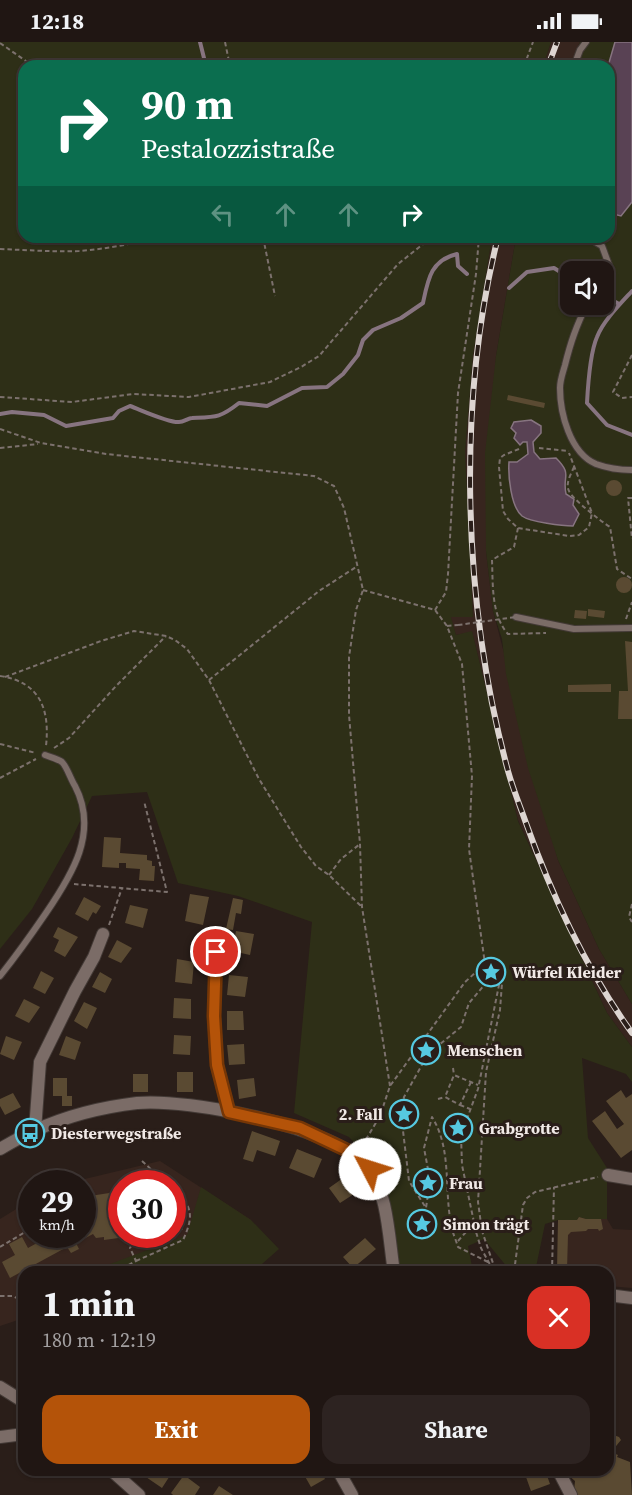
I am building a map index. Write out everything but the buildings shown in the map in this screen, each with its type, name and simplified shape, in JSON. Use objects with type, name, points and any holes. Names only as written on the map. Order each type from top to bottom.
[{"type":"street","points":[[35,1130],[40,1062],[94,957],[103,934]]},
{"type":"street","points":[[216,952],[214,1016],[217,1065],[229,1112]]},
{"type":"street","points":[[0,1149],[35,1130],[108,1108],[140,1103],[197,1106],[300,1128],[357,1155],[370,1169],[381,1193],[393,1266]]},
{"type":"street","points":[[608,1175],[632,1179]]},
{"type":"street","points":[[614,1296],[632,1298]]},
{"type":"street","points":[[0,1387],[18,1398]]},
{"type":"street","points":[[0,1437],[18,1435]]},
{"type":"street","points":[[118,1476],[139,1495]]},
{"type":"street","points":[[341,1476],[352,1495]]},
{"type":"street","points":[[561,1476],[571,1495]]},
{"type":"lane","points":[[576,60],[586,42]]},
{"type":"lane","points":[[597,243],[602,246],[608,261]]},
{"type":"lane","points":[[582,315],[573,334],[560,386],[562,412],[572,439],[580,451],[594,463],[616,470],[632,470]]},
{"type":"lane","points":[[516,617],[566,628],[632,628]]},
{"type":"lane","points":[[0,976],[66,884],[79,857],[84,838],[85,816],[79,794],[62,763],[45,754]]},
{"type":"path","points":[[225,42],[229,60]]},
{"type":"path","points":[[526,60],[532,42]]},
{"type":"path","points":[[0,43],[24,60]]},
{"type":"path","points":[[0,249],[80,251],[134,243]]},
{"type":"path","points":[[264,243],[275,296]]},
{"type":"path","points":[[0,397],[72,402],[133,394],[189,397],[270,381],[302,367],[319,356],[398,264],[424,243]]},
{"type":"path","points":[[435,610],[446,592],[458,393],[479,243]]},
{"type":"path","points":[[632,355],[613,392],[622,398],[632,397]]},
{"type":"path","points":[[0,429],[41,443],[141,459],[314,476],[334,486],[344,508],[363,590],[356,610],[349,657],[349,715],[360,844],[362,907],[390,1086]]},
{"type":"path","points":[[0,448],[41,443]]},
{"type":"path","points":[[519,449],[500,458],[503,510],[508,519],[518,528],[569,536],[579,535],[589,526],[592,513],[568,451],[539,448]]},
{"type":"path","points":[[574,468],[567,484],[569,492],[597,519],[610,527],[617,569],[632,579]]},
{"type":"path","points":[[632,498],[628,498],[632,539]]},
{"type":"path","points":[[518,528],[514,547],[492,560],[493,596],[503,629],[508,634],[567,633],[566,628]]},
{"type":"path","points":[[209,680],[319,591],[357,566]]},
{"type":"path","points":[[363,590],[435,610],[447,626],[462,664],[472,776],[470,849],[485,964],[497,974],[502,983],[500,1010],[486,1072],[478,1202],[482,1232],[493,1266]]},
{"type":"path","points":[[622,628],[632,602]]},
{"type":"path","points":[[447,626],[516,617]]},
{"type":"path","points":[[0,676],[134,631],[166,636],[187,649],[209,680],[260,779],[300,847],[316,866],[329,875],[362,907]]},
{"type":"path","points":[[0,778],[45,754],[69,738],[166,636]]},
{"type":"path","points":[[5,676],[37,692],[47,717],[45,754]]},
{"type":"path","points":[[0,744],[45,754]]},
{"type":"path","points":[[66,884],[167,892],[144,801]]},
{"type":"path","points":[[329,875],[341,859],[360,844]]},
{"type":"path","points":[[103,934],[112,919],[122,888]]},
{"type":"path","points":[[632,904],[629,917],[632,922]]},
{"type":"path","points":[[357,1155],[380,1116],[390,1086],[465,982],[485,964]]},
{"type":"path","points":[[488,1262],[458,1247],[451,1226],[448,1172],[439,1128],[432,1117],[424,1148],[430,1180],[426,1208],[409,1181],[401,1114],[404,1096],[428,1054],[461,1027],[469,1003],[492,975],[499,985],[479,1085],[460,1135],[462,1164],[474,1223],[481,1248],[491,1266]]},
{"type":"path","points":[[444,1097],[454,1075],[453,1068]]},
{"type":"path","points":[[454,1075],[479,1085]]},
{"type":"path","points":[[460,1105],[471,1082]]},
{"type":"path","points":[[438,1099],[444,1097],[470,1109]]},
{"type":"path","points":[[142,1161],[152,1170]]},
{"type":"path","points":[[515,1266],[523,1205],[527,1198],[535,1192],[608,1175]]},
{"type":"path","points":[[552,1266],[554,1187]]},
{"type":"path","points":[[186,1200],[190,1223],[186,1233]]},
{"type":"path","points":[[457,1242],[474,1223]]},
{"type":"path","points":[[0,1247],[18,1236]]},
{"type":"path","points":[[130,1248],[136,1261]]},
{"type":"path","points":[[126,1266],[165,1248]]},
{"type":"path","points":[[0,1296],[18,1298]]},
{"type":"shaded area","points":[[551,42],[580,42],[572,60],[545,60]]},
{"type":"shaded area","points":[[615,42],[632,42],[632,202],[621,216],[615,214],[615,60],[610,60]]},
{"type":"shaded area","points":[[491,243],[515,243],[496,356],[486,551],[493,611],[558,860],[599,949],[632,1004],[632,1047],[607,1013],[518,820],[472,632],[456,635],[450,617],[473,617],[465,452],[473,355]]},
{"type":"shaded area","points":[[531,420],[541,426],[541,433],[533,442],[534,452],[540,459],[556,458],[566,472],[566,494],[574,499],[573,505],[579,514],[573,526],[526,518],[518,512],[515,506],[510,483],[509,462],[517,462],[528,454],[527,442],[520,445],[514,438],[516,433],[511,428],[514,422]]},
{"type":"shaded area","points":[[160,1161],[174,1170],[122,1170]]},
{"type":"shaded area","points":[[108,1173],[108,1248],[186,1248],[186,1178],[251,1220],[171,1266],[18,1266],[18,1320],[0,1326],[0,1219],[18,1208],[18,1248],[96,1248],[96,1176]]},
{"type":"shaded area","points":[[579,1217],[607,1219],[613,1229],[632,1230],[632,1288],[614,1286],[614,1266],[557,1266],[558,1220],[577,1220]]},
{"type":"green space","points":[[0,42],[551,42],[545,60],[18,60],[18,243],[491,243],[473,355],[465,452],[473,617],[451,617],[456,635],[472,631],[518,821],[607,1013],[632,1047],[632,1082],[626,1074],[582,1058],[588,1138],[607,1168],[607,1219],[579,1217],[577,1220],[558,1220],[545,1224],[536,1266],[506,1266],[484,1239],[468,1246],[472,1266],[398,1266],[388,1241],[369,1159],[349,1137],[294,1113],[312,922],[238,896],[178,883],[147,792],[92,796],[72,838],[32,909],[0,949]]},
{"type":"green space","points":[[580,42],[632,42],[632,1004],[599,949],[558,860],[528,768],[506,674],[502,639],[493,611],[486,551],[485,453],[496,356],[515,243],[615,243],[615,60],[572,60]]},
{"type":"green space","points":[[201,1187],[251,1220],[279,1249],[260,1266],[105,1266],[153,1248],[186,1248],[186,1235]]},
{"type":"waterway","points":[[200,42],[204,60]]},
{"type":"waterway","points":[[0,414],[12,412],[44,415],[66,426],[113,418],[119,411],[130,406],[174,422],[217,416],[239,403],[267,406],[302,388],[327,387],[343,374],[358,355],[363,340],[373,330],[401,318],[423,303],[429,279],[441,261],[457,254],[458,266],[467,274]]},
{"type":"waterway","points":[[509,288],[527,272],[554,268],[560,272]]},
{"type":"waterway","points":[[632,291],[608,319],[597,337],[591,360],[587,403],[607,425],[632,435]]},
{"type":"waterway","points":[[614,301],[619,304]]},
{"type":"railway","points":[[550,60],[557,42]]},
{"type":"railway","points":[[497,243],[485,301],[476,368],[471,436],[470,505],[474,573],[493,707],[514,791],[559,905],[585,958],[632,1033]]},
{"type":"place","name":"Würfel Kleider","points":[[491,972]]},
{"type":"place","name":"Menschen","points":[[426,1050]]},
{"type":"place","name":"2. Fall","points":[[404,1114]]},
{"type":"place","name":"Grabgrotte","points":[[458,1128]]},
{"type":"place","name":"Diesterwegstraße","points":[[30,1133]]},
{"type":"place","name":"Frau","points":[[428,1183]]},
{"type":"place","name":"Simon trägt","points":[[422,1224]]},
{"type":"route","points":[[216,952],[214,1016],[217,1065],[229,1112],[300,1128],[357,1155],[370,1169]]}]
